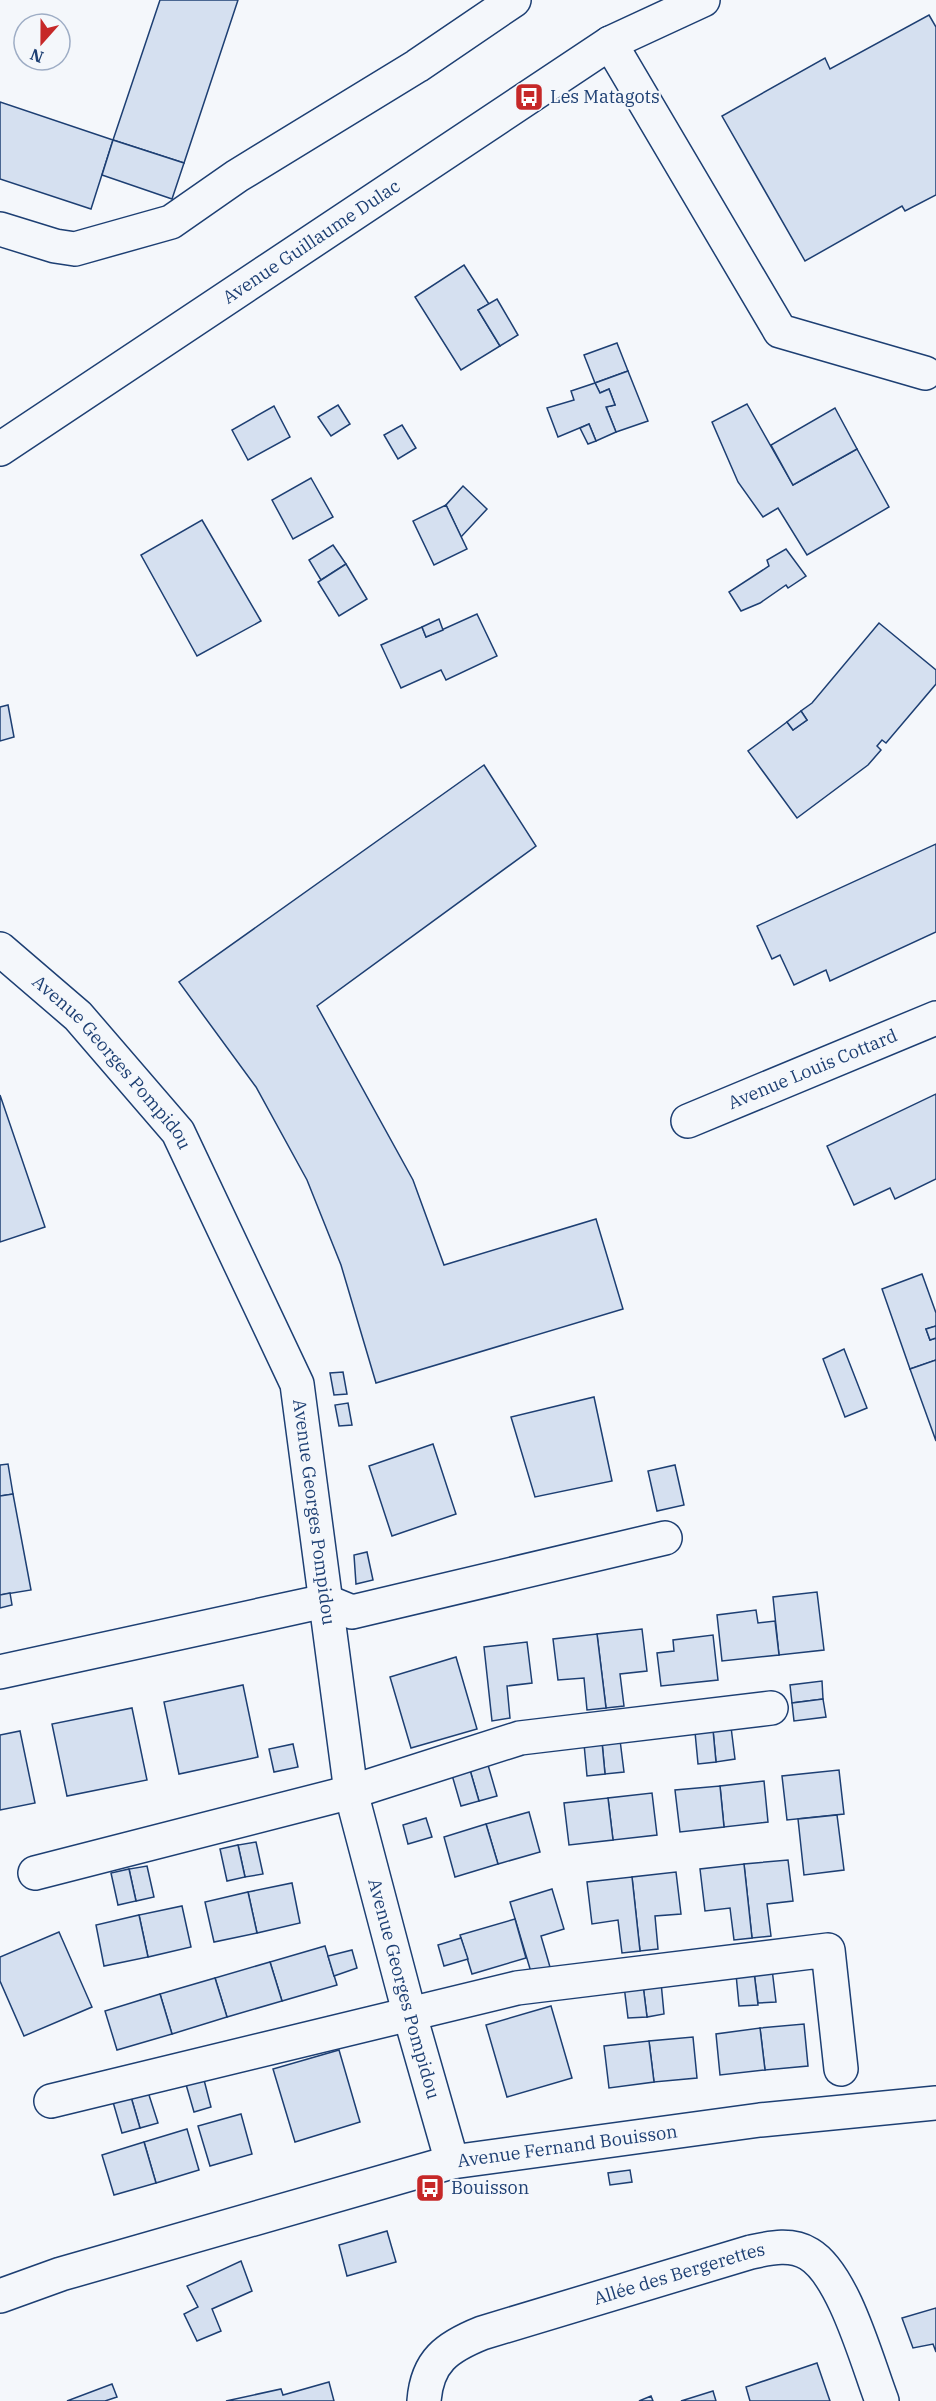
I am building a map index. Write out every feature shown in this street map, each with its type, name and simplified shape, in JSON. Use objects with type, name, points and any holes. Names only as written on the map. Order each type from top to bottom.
[{"type":"street","points":[[0,229],[55,246],[75,249],[171,222],[237,176],[417,66],[514,0]]},
{"type":"street","name":"Avenue Guillaume Dulac","points":[[616,39],[657,0]]},
{"type":"street","name":"Avenue Guillaume Dulac","points":[[0,449],[616,39],[702,0]]},
{"type":"street","points":[[616,39],[780,331],[925,373]]},
{"type":"street","name":"Avenue Georges Pompidou","points":[[5,960],[78,1016],[178,1132],[297,1384],[351,1792],[409,2012],[452,2162]]},
{"type":"street","name":"Avenue Louis Cottard","points":[[688,1121],[936,1018]]},
{"type":"street","points":[[0,1672],[325,1601],[352,1612],[665,1538]]},
{"type":"street","points":[[35,1873],[351,1792],[520,1738],[771,1707]]},
{"type":"street","points":[[51,2101],[409,2012],[517,1988],[828,1950],[841,2069]]},
{"type":"street","name":"Avenue Fernand Bouisson","points":[[0,2296],[61,2274],[452,2162],[760,2120],[936,2103]]},
{"type":"street","name":"Allée des Bergerettes","points":[[424,2401],[432,2367],[452,2346],[482,2333],[751,2252],[784,2246],[808,2253],[824,2266],[837,2286],[882,2401]]},
{"type":"building","points":[[160,0],[238,0],[184,163],[113,140]]},
{"type":"building","points":[[929,15],[936,27],[936,195],[905,211],[902,206],[805,261],[722,116],[825,58],[830,69]]},
{"type":"building","points":[[0,102],[113,140],[91,209],[0,179]]},
{"type":"building","points":[[113,140],[184,163],[172,199],[102,175]]},
{"type":"building","points":[[464,265],[489,304],[478,310],[500,346],[461,370],[415,297]]},
{"type":"building","points":[[497,299],[518,335],[500,346],[478,310]]},
{"type":"building","points":[[617,343],[628,371],[595,383],[584,355]]},
{"type":"building","points":[[628,371],[648,421],[616,432],[606,407],[615,405],[609,389],[600,393],[595,383]]},
{"type":"building","points":[[595,383],[600,393],[609,389],[615,405],[606,407],[616,432],[596,441],[589,424],[558,437],[547,408],[574,400],[571,391]]},
{"type":"building","points":[[747,404],[793,485],[857,449],[889,507],[807,555],[778,508],[763,517],[738,482],[712,422]]},
{"type":"building","points":[[338,405],[350,424],[331,436],[318,417]]},
{"type":"building","points":[[274,406],[290,437],[248,460],[232,430]]},
{"type":"building","points":[[835,408],[857,449],[793,485],[771,445]]},
{"type":"building","points":[[589,424],[596,441],[588,444],[580,428]]},
{"type":"building","points":[[402,425],[416,448],[398,459],[384,435]]},
{"type":"building","points":[[311,478],[333,517],[293,539],[272,500]]},
{"type":"building","points":[[463,486],[487,509],[461,537],[446,505]]},
{"type":"building","points":[[446,505],[467,549],[434,565],[413,521]]},
{"type":"building","points":[[202,520],[261,621],[197,656],[141,555]]},
{"type":"building","points":[[333,545],[346,564],[321,580],[309,560]]},
{"type":"building","points":[[786,549],[806,576],[788,588],[786,585],[760,603],[741,611],[729,592],[769,566],[767,560]]},
{"type":"building","points":[[346,564],[367,599],[339,616],[318,582]]},
{"type":"building","points":[[477,614],[497,656],[446,680],[441,670],[401,688],[381,645],[422,627],[426,637]]},
{"type":"building","points":[[439,619],[443,630],[426,637],[422,627]]},
{"type":"building","points":[[879,623],[936,670],[936,684],[886,743],[882,740],[877,746],[881,750],[868,765],[797,818],[748,751],[787,722],[793,730],[807,720],[801,711],[812,703]]},
{"type":"building","points":[[8,705],[14,737],[0,741],[0,707]]},
{"type":"building","points":[[801,711],[807,720],[793,730],[787,722]]},
{"type":"building","points":[[484,765],[536,846],[317,1006],[413,1180],[444,1265],[596,1219],[623,1309],[376,1383],[341,1265],[307,1180],[256,1087],[179,982]]},
{"type":"building","points":[[936,844],[936,932],[830,981],[826,970],[794,985],[780,955],[772,959],[757,926]]},
{"type":"building","points":[[936,1094],[936,1179],[895,1199],[890,1188],[854,1205],[827,1146]]},
{"type":"building","points":[[0,1095],[45,1227],[0,1242]]},
{"type":"building","points":[[922,1274],[936,1313],[936,1326],[926,1329],[930,1340],[936,1338],[936,1360],[910,1369],[882,1289]]},
{"type":"building","points":[[936,1326],[936,1338],[930,1340],[926,1329]]},
{"type":"building","points":[[844,1349],[867,1408],[845,1417],[823,1359]]},
{"type":"building","points":[[936,1360],[936,1441],[910,1369]]},
{"type":"building","points":[[343,1372],[347,1394],[334,1395],[330,1373]]},
{"type":"building","points":[[594,1397],[612,1481],[535,1497],[511,1417]]},
{"type":"building","points":[[348,1403],[352,1425],[339,1426],[335,1405]]},
{"type":"building","points":[[433,1444],[456,1514],[392,1536],[369,1466]]},
{"type":"building","points":[[8,1464],[13,1494],[0,1496],[0,1465]]},
{"type":"building","points":[[675,1465],[684,1505],[657,1511],[648,1471]]},
{"type":"building","points":[[13,1494],[31,1590],[0,1595],[0,1496]]},
{"type":"building","points":[[367,1552],[373,1580],[356,1584],[354,1555]]},
{"type":"building","points":[[817,1592],[824,1650],[779,1655],[773,1597]]},
{"type":"building","points":[[10,1593],[12,1605],[0,1608],[0,1595]]},
{"type":"building","points":[[756,1610],[758,1623],[775,1621],[779,1655],[722,1661],[717,1615]]},
{"type":"building","points":[[642,1629],[647,1671],[620,1674],[624,1706],[606,1708],[597,1634]]},
{"type":"building","points":[[597,1634],[606,1708],[587,1710],[584,1678],[558,1680],[553,1639]]},
{"type":"building","points":[[713,1635],[718,1680],[661,1686],[657,1653],[674,1651],[673,1640]]},
{"type":"building","points":[[527,1642],[532,1683],[507,1686],[510,1718],[492,1721],[484,1647]]},
{"type":"building","points":[[456,1657],[477,1729],[411,1748],[390,1677]]},
{"type":"building","points":[[822,1681],[823,1699],[792,1703],[790,1685]]},
{"type":"building","points":[[243,1685],[258,1757],[179,1774],[164,1702]]},
{"type":"building","points":[[823,1699],[826,1717],[794,1721],[792,1703]]},
{"type":"building","points":[[132,1708],[147,1780],[67,1796],[52,1724]]},
{"type":"building","points":[[731,1727],[735,1759],[716,1762],[713,1730]]},
{"type":"building","points":[[713,1730],[716,1762],[698,1764],[695,1732]]},
{"type":"building","points":[[20,1731],[35,1803],[0,1810],[0,1735]]},
{"type":"building","points":[[620,1740],[624,1772],[605,1774],[602,1742]]},
{"type":"building","points":[[602,1742],[605,1774],[587,1776],[584,1744]]},
{"type":"building","points":[[293,1744],[298,1767],[274,1772],[269,1749]]},
{"type":"building","points":[[488,1765],[497,1796],[479,1801],[470,1770]]},
{"type":"building","points":[[470,1770],[479,1801],[461,1806],[452,1775]]},
{"type":"building","points":[[839,1770],[844,1814],[787,1820],[782,1776]]},
{"type":"building","points":[[764,1781],[768,1822],[724,1827],[720,1786]]},
{"type":"building","points":[[720,1786],[724,1827],[680,1832],[675,1790]]},
{"type":"building","points":[[652,1793],[657,1835],[613,1840],[608,1798]]},
{"type":"building","points":[[608,1798],[613,1840],[569,1845],[564,1803]]},
{"type":"building","points":[[529,1812],[540,1852],[498,1864],[486,1824]]},
{"type":"building","points":[[837,1815],[844,1870],[804,1875],[798,1819]]},
{"type":"building","points":[[426,1818],[432,1837],[408,1844],[403,1825]]},
{"type":"building","points":[[486,1824],[498,1864],[455,1877],[444,1837]]},
{"type":"building","points":[[256,1842],[263,1874],[245,1877],[238,1845]]},
{"type":"building","points":[[238,1845],[245,1877],[227,1881],[220,1849]]},
{"type":"building","points":[[788,1860],[793,1901],[767,1904],[771,1936],[752,1938],[744,1864]]},
{"type":"building","points":[[744,1864],[752,1938],[734,1940],[730,1908],[705,1911],[700,1869]]},
{"type":"building","points":[[147,1866],[154,1897],[136,1901],[129,1869]]},
{"type":"building","points":[[129,1869],[136,1901],[118,1905],[111,1873]]},
{"type":"building","points":[[676,1872],[681,1914],[655,1916],[658,1949],[640,1951],[632,1877]]},
{"type":"building","points":[[632,1877],[640,1951],[622,1953],[618,1920],[592,1924],[587,1882]]},
{"type":"building","points":[[292,1883],[300,1923],[257,1933],[248,1892]]},
{"type":"building","points":[[552,1889],[564,1929],[541,1936],[550,1967],[531,1972],[510,1902]]},
{"type":"building","points":[[248,1892],[257,1933],[214,1942],[205,1902]]},
{"type":"building","points":[[182,1906],[191,1947],[148,1957],[139,1915]]},
{"type":"building","points":[[139,1915],[148,1957],[104,1966],[96,1925]]},
{"type":"building","points":[[515,1919],[526,1958],[472,1974],[460,1935]]},
{"type":"building","points":[[59,1932],[92,2007],[24,2036],[0,1981],[0,1957]]},
{"type":"building","points":[[461,1938],[468,1959],[444,1966],[438,1945]]},
{"type":"building","points":[[325,1946],[337,1985],[282,2001],[270,1962]]},
{"type":"building","points":[[352,1950],[357,1968],[334,1976],[328,1956]]},
{"type":"building","points":[[270,1962],[282,2001],[227,2017],[215,1978]]},
{"type":"building","points":[[772,1969],[776,2002],[758,2003],[754,1972]]},
{"type":"building","points":[[754,1972],[758,2005],[739,2006],[736,1974]]},
{"type":"building","points":[[215,1978],[227,2017],[172,2034],[160,1994]]},
{"type":"building","points":[[661,1982],[664,2014],[647,2017],[643,1985]]},
{"type":"building","points":[[643,1985],[647,2017],[628,2018],[624,1986]]},
{"type":"building","points":[[160,1994],[172,2034],[117,2050],[105,2011]]},
{"type":"building","points":[[551,2006],[572,2078],[507,2097],[486,2025]]},
{"type":"building","points":[[804,2024],[808,2066],[765,2070],[760,2028]]},
{"type":"building","points":[[760,2028],[765,2070],[720,2075],[716,2034]]},
{"type":"building","points":[[693,2037],[697,2078],[654,2082],[649,2041]]},
{"type":"building","points":[[649,2041],[654,2082],[609,2088],[604,2046]]},
{"type":"building","points":[[339,2050],[360,2122],[295,2142],[273,2069]]},
{"type":"building","points":[[203,2076],[211,2107],[194,2112],[185,2081]]},
{"type":"building","points":[[148,2092],[158,2123],[140,2128],[131,2097]]},
{"type":"building","points":[[131,2097],[140,2128],[122,2133],[113,2102]]},
{"type":"building","points":[[241,2114],[252,2154],[210,2166],[198,2126]]},
{"type":"building","points":[[187,2129],[199,2170],[156,2183],[144,2142]]},
{"type":"building","points":[[144,2142],[156,2183],[114,2195],[102,2155]]},
{"type":"building","points":[[630,2170],[632,2182],[610,2185],[608,2173]]},
{"type":"building","points":[[387,2231],[396,2262],[347,2276],[339,2245]]},
{"type":"building","points":[[241,2261],[252,2291],[212,2309],[221,2331],[197,2341],[184,2314],[198,2307],[187,2286]]},
{"type":"building","points":[[936,2308],[936,2352],[933,2344],[913,2348],[902,2318]]},
{"type":"building","points":[[817,2363],[830,2401],[750,2401],[746,2387]]},
{"type":"building","points":[[329,2382],[334,2401],[226,2401],[281,2389],[283,2395]]},
{"type":"building","points":[[112,2384],[117,2397],[105,2401],[67,2401]]},
{"type":"building","points":[[713,2391],[716,2401],[681,2401]]},
{"type":"building","points":[[651,2396],[653,2401],[639,2401]]},
{"type":"place","name":"Les Matagots","points":[[529,97]]},
{"type":"place","name":"Bouisson","points":[[430,2188]]}]
